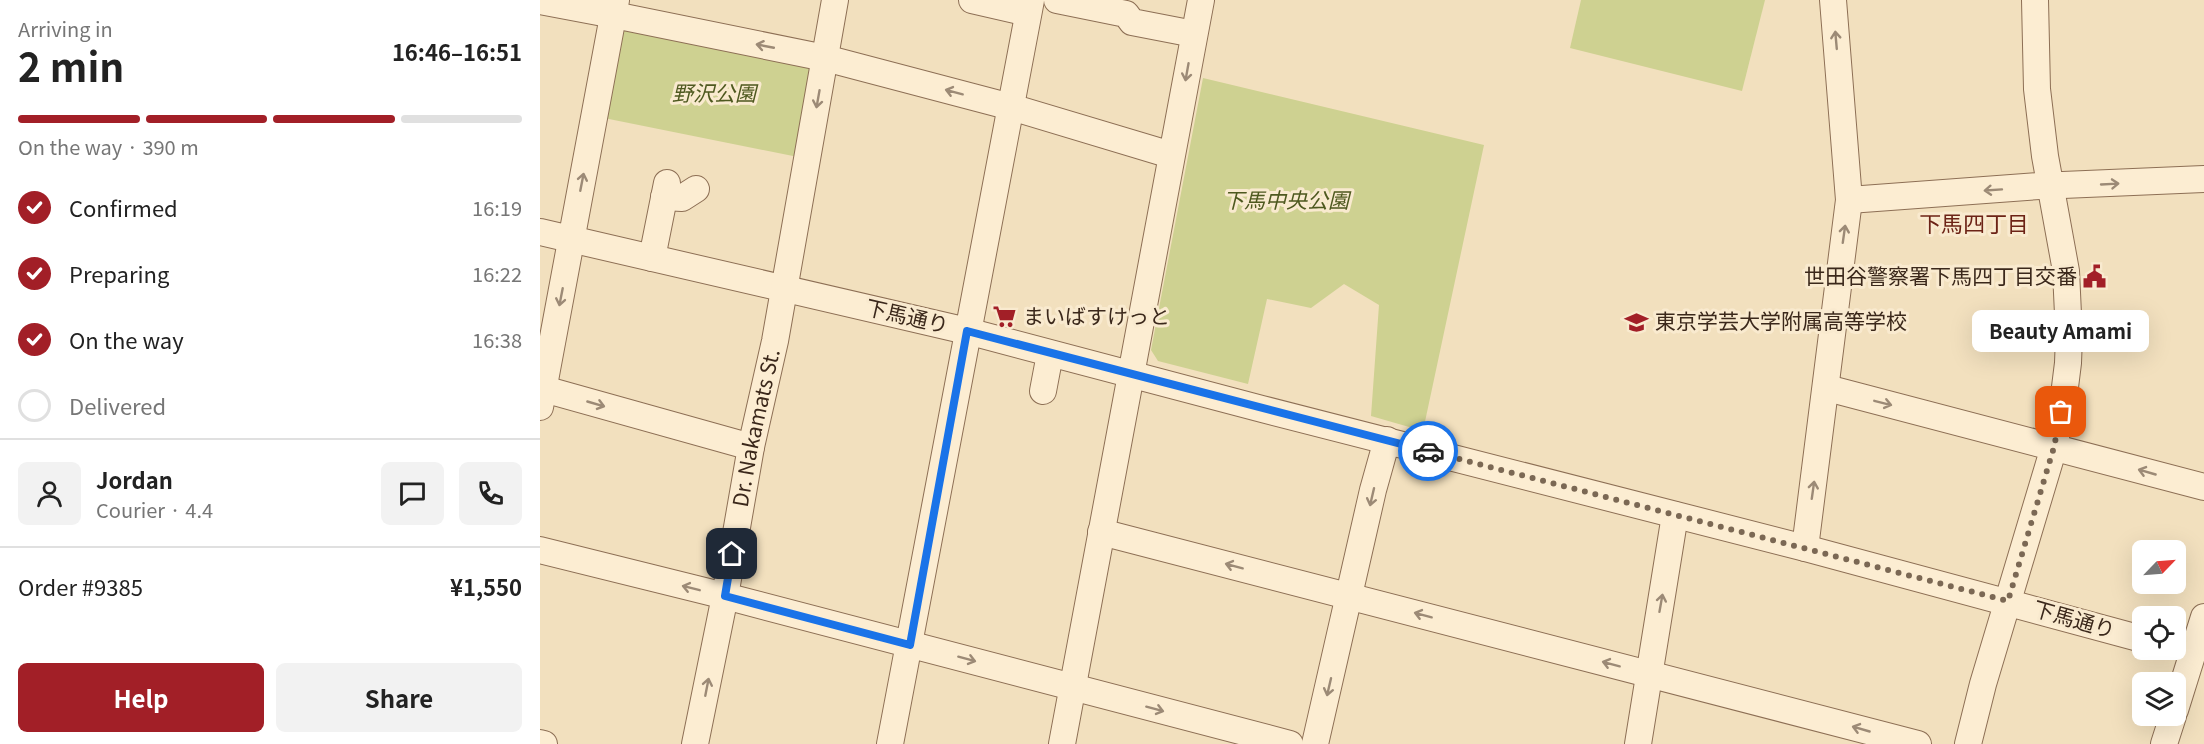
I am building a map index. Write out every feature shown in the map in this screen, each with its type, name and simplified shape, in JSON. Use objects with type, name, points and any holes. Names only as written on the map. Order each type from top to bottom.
[{"type":"street","name":"Dr. Nakamats St.","points":[[695,744],[725,596],[751,447],[775,341],[835,0]]},
{"type":"street","points":[[890,744],[1030,7],[972,0]]},
{"type":"street","points":[[1057,0],[1126,14],[1132,22],[1194,34]]},
{"type":"street","points":[[1062,744],[1201,0]]},
{"type":"street","points":[[1805,548],[1849,200],[1833,0]]},
{"type":"street","points":[[1968,744],[1983,684],[2054,447],[2064,395],[2069,336],[2063,250],[2045,156],[2037,89],[2036,0]]},
{"type":"street","points":[[540,1],[615,7],[825,58],[1011,107],[1171,155]]},
{"type":"street","points":[[615,7],[541,394],[751,447]]},
{"type":"street","points":[[1849,200],[2052,186],[2204,179]]},
{"type":"street","points":[[652,258],[666,190],[682,198],[696,189]]},
{"type":"street","name":"下馬通り","points":[[540,232],[967,331],[2008,601],[2132,636]]},
{"type":"street","points":[[1043,391],[1050,354]]},
{"type":"street","points":[[1827,388],[2204,487]]},
{"type":"street","points":[[1315,744],[1373,490],[1387,440]]},
{"type":"street","points":[[1638,744],[1675,515]]},
{"type":"street","points":[[1101,532],[1918,744]]},
{"type":"street","points":[[540,550],[1290,744]]},
{"type":"street","points":[[2185,672],[2204,617]]},
{"type":"street","points":[[2164,744],[2170,726]]},
{"type":"green space","points":[[1581,0],[1765,0],[1742,91],[1570,48]]},
{"type":"green space","name":"野沢公園","points":[[622,28],[815,68],[798,157],[604,118]]},
{"type":"green space","name":"下馬中央公園","points":[[1203,78],[1484,145],[1423,431],[1371,416],[1379,305],[1344,284],[1311,308],[1267,299],[1248,384],[1158,361],[1151,350]]},
{"type":"way so far","points":[[1428,451],[2008,601],[2054,447],[2061,412]]},
{"type":"place","name":"世田谷警察署下馬四丁目交番","points":[[2095,277]]},
{"type":"place","name":"まいばすけっと","points":[[1005,317]]},
{"type":"place","name":"東京学芸大学附属高等学校","points":[[1637,322]]},
{"type":"place","name":"Beauty Amami","points":[[2061,412]]},
{"type":"district","name":"下馬四丁目","points":[[1974,224]]},
{"type":"route","points":[[732,554],[725,596],[910,645],[967,331],[1428,451]]}]
